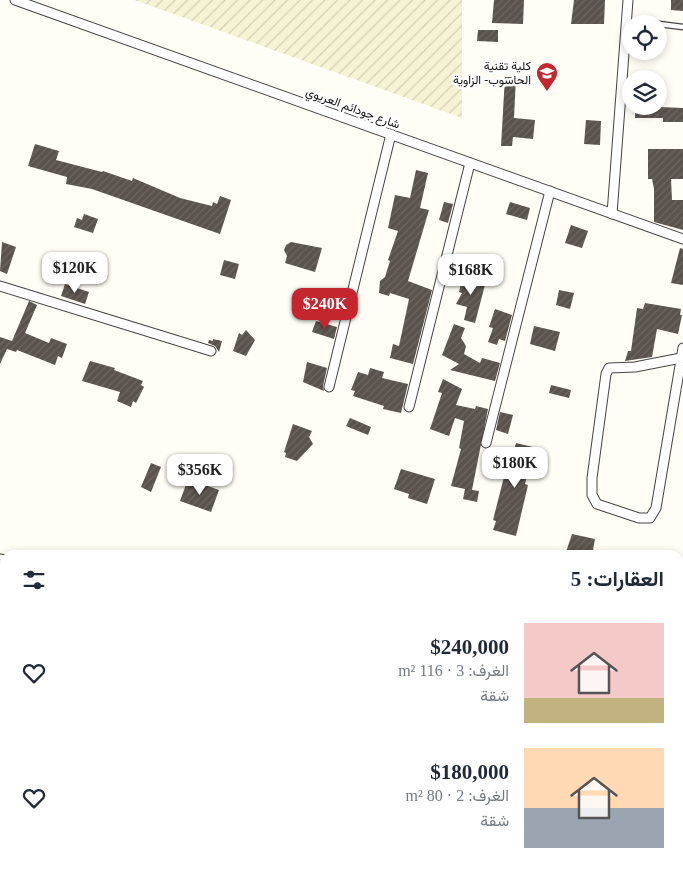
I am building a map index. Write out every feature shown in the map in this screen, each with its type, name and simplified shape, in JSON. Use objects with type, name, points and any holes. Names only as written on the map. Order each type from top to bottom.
[{"type":"street","name":"شارع جودائم العريوي","points":[[15,0],[683,239]]},
{"type":"street","points":[[627,15],[628,0]]},
{"type":"street","points":[[612,214],[623,60]]},
{"type":"street","points":[[329,387],[391,134]]},
{"type":"street","points":[[409,407],[470,162]]},
{"type":"street","points":[[486,443],[550,191]]},
{"type":"street","points":[[0,286],[211,352]]},
{"type":"street","points":[[681,358],[635,367],[609,368],[606,374],[592,478],[592,495],[597,504],[639,518],[650,518],[656,508],[683,348]]},
{"type":"lane","points":[[667,25],[683,28]]},
{"type":"shaded area","points":[[134,0],[462,0],[462,118],[182,17]]},
{"type":"building","points":[[494,0],[524,0],[523,24],[492,23]]},
{"type":"building","points":[[574,0],[605,0],[604,24],[571,24]]},
{"type":"building","points":[[671,0],[683,0],[683,11],[671,10]]},
{"type":"building","points":[[478,30],[498,30],[498,42],[477,41]]},
{"type":"building","points":[[505,77],[516,77],[514,118],[535,120],[533,139],[513,137],[512,146],[501,146]]},
{"type":"building","points":[[667,107],[683,108],[683,122],[663,122],[663,118],[635,118],[635,115],[667,115]]},
{"type":"building","points":[[586,120],[601,121],[600,145],[584,144]]},
{"type":"building","points":[[35,144],[59,151],[56,160],[103,171],[132,181],[133,178],[180,198],[212,206],[213,202],[217,204],[220,196],[231,200],[220,234],[92,189],[66,184],[67,177],[28,166]]},
{"type":"building","points":[[648,149],[683,149],[683,179],[671,179],[672,200],[683,200],[683,230],[654,222],[654,189],[652,179],[648,179]]},
{"type":"building","points":[[416,170],[428,173],[420,208],[429,210],[408,281],[432,290],[413,364],[390,358],[393,344],[399,346],[409,299],[390,293],[389,296],[379,293],[380,281],[385,277],[390,261],[388,260],[398,231],[388,228],[395,195],[410,198]]},
{"type":"building","points":[[444,202],[453,204],[448,223],[439,220]]},
{"type":"building","points":[[510,202],[530,208],[527,220],[506,214]]},
{"type":"building","points":[[84,214],[98,219],[93,233],[74,227],[77,218],[82,220]]},
{"type":"building","points":[[571,225],[588,231],[582,248],[565,243]]},
{"type":"building","points":[[2,242],[16,247],[7,274],[0,271]]},
{"type":"building","points":[[291,242],[322,248],[315,272],[285,263],[287,256],[284,250],[286,245]]},
{"type":"building","points":[[680,248],[683,249],[683,285],[671,283]]},
{"type":"building","points":[[224,260],[239,264],[235,279],[220,275]]},
{"type":"building","points":[[464,274],[486,281],[475,323],[464,320],[467,307],[456,304],[462,293],[459,292],[461,284],[459,282],[461,275]]},
{"type":"building","points":[[65,284],[89,292],[85,304],[61,296]]},
{"type":"building","points":[[559,290],[574,293],[570,309],[556,305]]},
{"type":"building","points":[[29,301],[37,305],[25,333],[49,343],[51,338],[67,344],[62,358],[58,356],[55,365],[17,350],[16,352],[7,349],[0,364],[0,337],[12,341]]},
{"type":"building","points":[[645,303],[681,309],[680,315],[682,315],[678,334],[657,329],[652,357],[625,361],[628,351],[631,351],[637,308],[643,309]]},
{"type":"building","points":[[495,309],[512,315],[505,341],[499,339],[497,345],[488,342],[493,328],[489,327]]},
{"type":"building","points":[[316,321],[337,327],[334,339],[312,332]]},
{"type":"building","points":[[454,324],[465,328],[461,338],[466,346],[464,354],[480,363],[482,358],[500,363],[495,381],[450,370],[459,364],[442,355]]},
{"type":"building","points":[[534,326],[560,332],[555,351],[530,344]]},
{"type":"building","points":[[246,330],[255,340],[246,356],[233,351],[239,333],[242,335]]},
{"type":"building","points":[[213,339],[222,341],[219,352],[215,346],[208,343],[209,340],[213,341]]},
{"type":"building","points":[[90,361],[115,368],[114,370],[143,381],[141,385],[144,387],[136,403],[133,401],[131,407],[117,401],[120,392],[82,381]]},
{"type":"building","points":[[307,362],[327,368],[323,386],[324,391],[303,382]]},
{"type":"building","points":[[370,368],[384,372],[382,378],[408,384],[401,413],[383,409],[384,406],[353,396],[355,391],[351,390],[358,372],[368,375]]},
{"type":"building","points":[[443,379],[462,389],[456,405],[475,409],[476,406],[488,409],[472,490],[479,491],[477,502],[463,499],[465,489],[451,486],[461,449],[459,448],[464,421],[455,418],[449,436],[430,429],[442,393],[438,392]]},
{"type":"building","points":[[551,385],[571,390],[569,398],[549,393]]},
{"type":"building","points":[[500,412],[513,415],[508,434],[496,430]]},
{"type":"building","points":[[350,418],[371,427],[368,435],[346,426]]},
{"type":"building","points":[[293,424],[312,431],[309,437],[313,444],[297,461],[285,457],[286,453],[284,452]]},
{"type":"building","points":[[516,443],[541,449],[536,469],[529,468],[525,484],[528,485],[516,536],[493,530],[496,521],[493,520],[505,473],[507,473]]},
{"type":"building","points":[[151,463],[161,467],[151,492],[141,487]]},
{"type":"building","points":[[401,469],[435,479],[427,504],[408,498],[409,494],[394,489]]},
{"type":"building","points":[[188,479],[219,490],[211,512],[180,501]]},
{"type":"building","points":[[572,534],[595,539],[593,550],[567,550]]},
{"type":"place","name":"كلية تقنية الحاسوب- الزاوية","points":[[547,92]]}]
